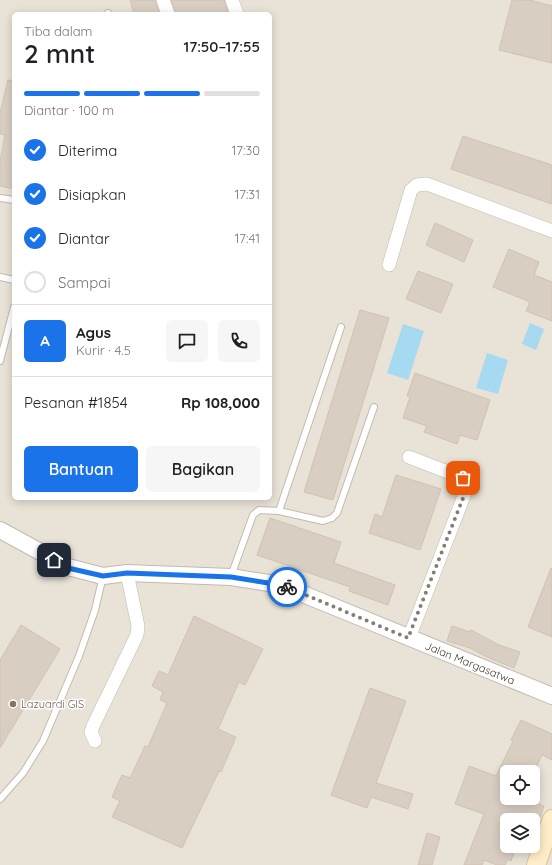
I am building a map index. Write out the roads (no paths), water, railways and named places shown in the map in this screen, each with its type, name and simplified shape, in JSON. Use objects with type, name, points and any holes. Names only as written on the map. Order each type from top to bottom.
[{"type":"main road","points":[[536,865],[552,819]]},
{"type":"street","points":[[163,0],[167,12]]},
{"type":"street","points":[[232,0],[236,12]]},
{"type":"street","points":[[389,265],[411,190],[417,185],[427,184],[552,231]]},
{"type":"street","points":[[408,638],[467,488],[463,478],[409,457]]},
{"type":"street","name":"Jalan Margasatwa","points":[[0,530],[68,568],[103,576],[127,573],[231,577],[281,585],[552,696]]},
{"type":"street","points":[[95,741],[91,732],[137,635],[138,626],[127,573]]},
{"type":"lane","points":[[0,198],[12,200]]},
{"type":"lane","points":[[0,277],[12,280]]},
{"type":"lane","points":[[0,361],[12,315]]},
{"type":"lane","points":[[279,511],[340,327]]},
{"type":"lane","points":[[231,577],[253,516],[259,510],[279,511],[323,521],[332,518],[337,513],[374,407]]},
{"type":"lane","points":[[0,799],[23,773],[43,741],[79,656],[95,610],[103,576]]},
{"type":"water","points":[[530,323],[544,329],[536,350],[522,344]]},
{"type":"water","points":[[403,324],[424,331],[408,380],[387,373]]},
{"type":"water","points":[[487,353],[508,360],[498,394],[476,388]]},
{"type":"place","name":"Lazuardi GIS","points":[[13,704]]}]
